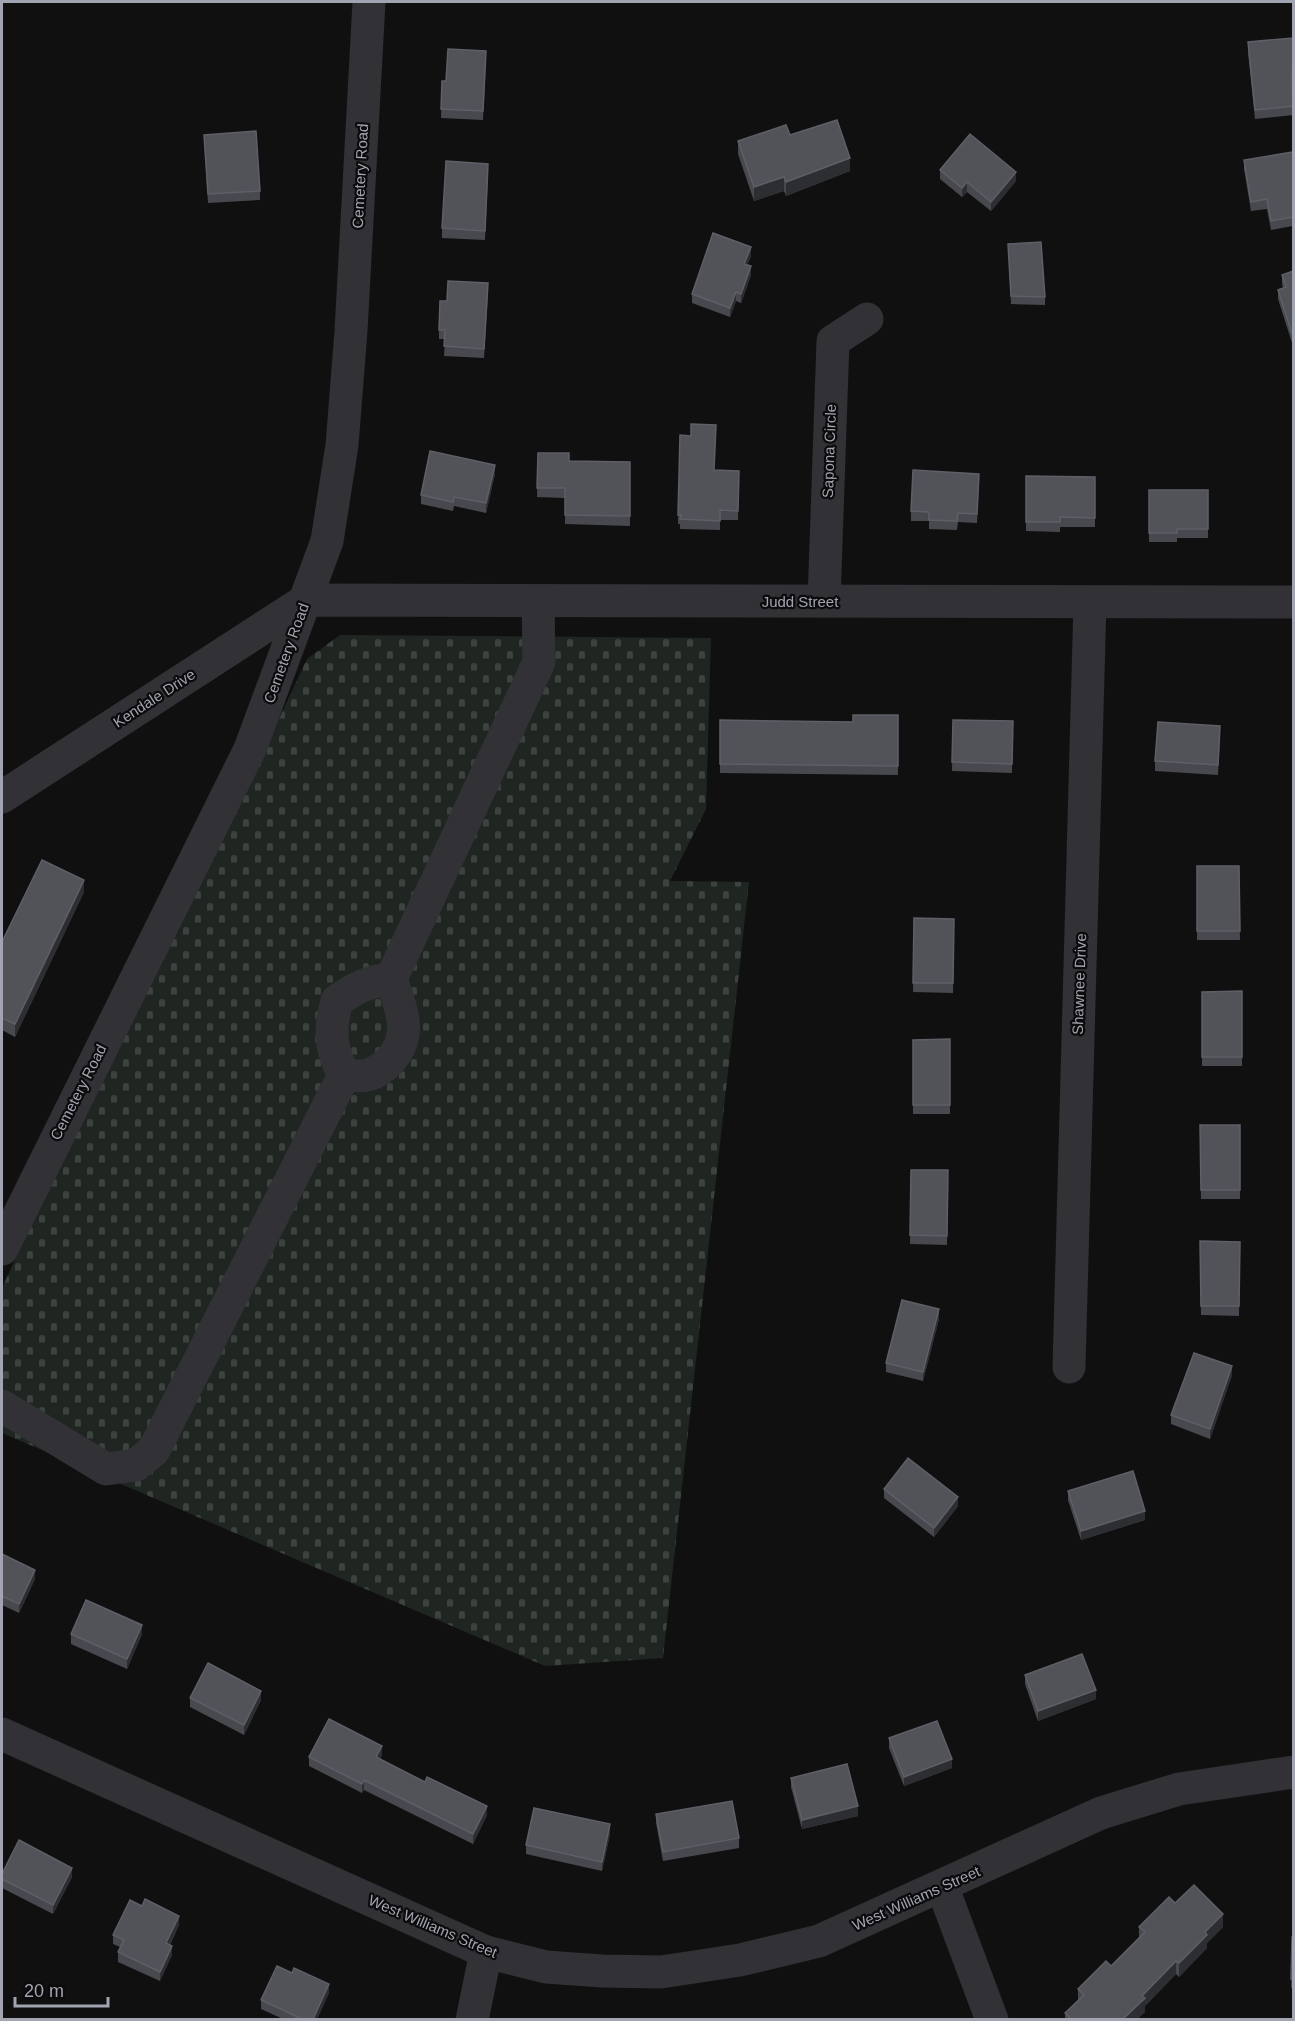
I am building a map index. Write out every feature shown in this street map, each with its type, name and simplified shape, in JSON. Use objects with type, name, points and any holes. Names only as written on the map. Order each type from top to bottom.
[{"type":"street","name":"Cemetery Road","points":[[2,1249],[250,748],[327,541],[342,445],[351,331],[369,2]]},
{"type":"street","name":"Sapona Circle","points":[[824,601],[833,341],[867,319]]},
{"type":"street","name":"Judd Street","points":[[306,600],[1293,602]]},
{"type":"street","name":"Kendale Drive","points":[[2,797],[306,600]]},
{"type":"street","points":[[344,1075],[367,1076],[386,1066],[396,1053],[403,1034],[402,1013],[391,979],[539,662],[538,601]]},
{"type":"street","name":"Shawnee Drive","points":[[1069,1367],[1090,602]]},
{"type":"street","points":[[344,1075],[336,1062],[330,1037],[337,1001],[353,989],[372,981],[391,979]]},
{"type":"street","points":[[2,1406],[106,1469],[136,1465],[154,1450],[344,1075]]},
{"type":"street","name":"West Williams Street","points":[[2,1734],[486,1952],[546,1967],[661,1972],[740,1960],[819,1941],[1101,1813],[1179,1789],[1293,1772]]},
{"type":"street","points":[[942,1886],[992,2019]]},
{"type":"street","points":[[472,2019],[486,1952]]},
{"type":"green space","points":[[340,635],[711,638],[706,809],[670,881],[749,882],[663,1658],[545,1666],[2,1433],[2,1288],[104,1064],[238,806],[307,659]]},
{"type":"building","points":[[1293,38],[1293,106],[1255,110],[1248,42]]},
{"type":"building","points":[[448,49],[486,51],[483,111],[441,109],[442,81],[446,81]]},
{"type":"building","points":[[837,120],[850,158],[786,182],[784,177],[754,187],[738,141],[786,125],[790,135]]},
{"type":"building","points":[[256,131],[260,191],[208,194],[204,135]]},
{"type":"building","points":[[970,134],[1016,172],[991,202],[967,182],[962,188],[940,170]]},
{"type":"building","points":[[1293,152],[1293,217],[1271,221],[1267,199],[1251,202],[1244,160]]},
{"type":"building","points":[[446,161],[488,164],[485,231],[442,228]]},
{"type":"building","points":[[713,233],[751,247],[744,264],[751,266],[741,294],[736,292],[730,308],[692,294]]},
{"type":"building","points":[[1041,242],[1045,297],[1011,296],[1008,244]]},
{"type":"building","points":[[1293,271],[1293,337],[1278,290],[1286,287],[1282,275]]},
{"type":"building","points":[[448,281],[488,283],[484,349],[444,346],[445,330],[439,330],[440,301],[447,301]]},
{"type":"building","points":[[691,424],[716,425],[714,470],[739,471],[738,511],[720,510],[720,521],[680,519],[681,515],[678,515],[680,435],[691,436]]},
{"type":"building","points":[[430,451],[495,465],[486,503],[454,497],[453,502],[421,495]]},
{"type":"building","points":[[538,453],[569,453],[569,461],[630,462],[630,516],[565,515],[565,488],[537,488]]},
{"type":"building","points":[[913,470],[979,474],[977,514],[958,513],[957,521],[929,520],[929,512],[911,511]]},
{"type":"building","points":[[1026,476],[1095,477],[1095,518],[1060,517],[1060,522],[1026,522]]},
{"type":"building","points":[[1149,490],[1208,490],[1208,529],[1177,529],[1177,533],[1149,533]]},
{"type":"building","points":[[853,715],[898,715],[898,766],[720,764],[720,720],[853,722]]},
{"type":"building","points":[[953,720],[1013,721],[1012,764],[952,762]]},
{"type":"building","points":[[1158,722],[1220,726],[1218,765],[1155,761]]},
{"type":"building","points":[[42,860],[84,880],[15,1024],[2,1018],[2,942]]},
{"type":"building","points":[[1197,866],[1239,866],[1240,931],[1197,931]]},
{"type":"building","points":[[914,918],[954,919],[953,983],[913,983]]},
{"type":"building","points":[[1242,991],[1242,1057],[1202,1057],[1202,992]]},
{"type":"building","points":[[950,1039],[950,1105],[913,1105],[913,1040]]},
{"type":"building","points":[[1200,1125],[1240,1125],[1240,1190],[1201,1190]]},
{"type":"building","points":[[911,1170],[948,1170],[947,1236],[910,1235]]},
{"type":"building","points":[[1200,1241],[1240,1242],[1239,1306],[1201,1306]]},
{"type":"building","points":[[902,1300],[939,1309],[923,1372],[886,1363]]},
{"type":"building","points":[[1194,1353],[1232,1366],[1210,1429],[1171,1415]]},
{"type":"building","points":[[908,1458],[958,1497],[934,1528],[884,1489]]},
{"type":"building","points":[[1133,1471],[1145,1511],[1081,1531],[1068,1491]]},
{"type":"building","points":[[2,1554],[35,1570],[19,1604],[2,1596]]},
{"type":"building","points":[[86,1600],[142,1625],[127,1659],[71,1634]]},
{"type":"building","points":[[1082,1654],[1096,1690],[1038,1711],[1025,1675]]},
{"type":"building","points":[[208,1663],[261,1691],[244,1725],[190,1698]]},
{"type":"building","points":[[329,1719],[382,1746],[376,1757],[425,1782],[427,1777],[487,1806],[473,1834],[364,1780],[362,1784],[309,1757]]},
{"type":"building","points":[[937,1721],[952,1759],[904,1777],[889,1738]]},
{"type":"building","points":[[847,1764],[858,1806],[802,1820],[791,1778]]},
{"type":"building","points":[[732,1801],[739,1838],[663,1852],[656,1814]]},
{"type":"building","points":[[534,1808],[610,1824],[602,1862],[526,1845]]},
{"type":"building","points":[[19,1840],[72,1868],[53,1905],[2,1879],[2,1874]]},
{"type":"building","points":[[1194,1885],[1223,1914],[1205,1932],[1207,1935],[1179,1963],[1176,1961],[1142,1996],[1145,1998],[1123,2019],[1071,2019],[1065,2013],[1084,1995],[1078,1989],[1106,1961],[1111,1966],[1145,1932],[1139,1927],[1169,1897],[1175,1903]]},
{"type":"building","points":[[145,1899],[179,1916],[166,1943],[172,1946],[160,1972],[118,1952],[124,1940],[113,1935],[130,1900],[142,1906]]},
{"type":"building","points":[[1292,1937],[1293,1979],[1291,1979]]},
{"type":"building","points":[[277,1966],[292,1973],[294,1968],[329,1984],[313,2019],[302,2019],[261,2000]]}]
